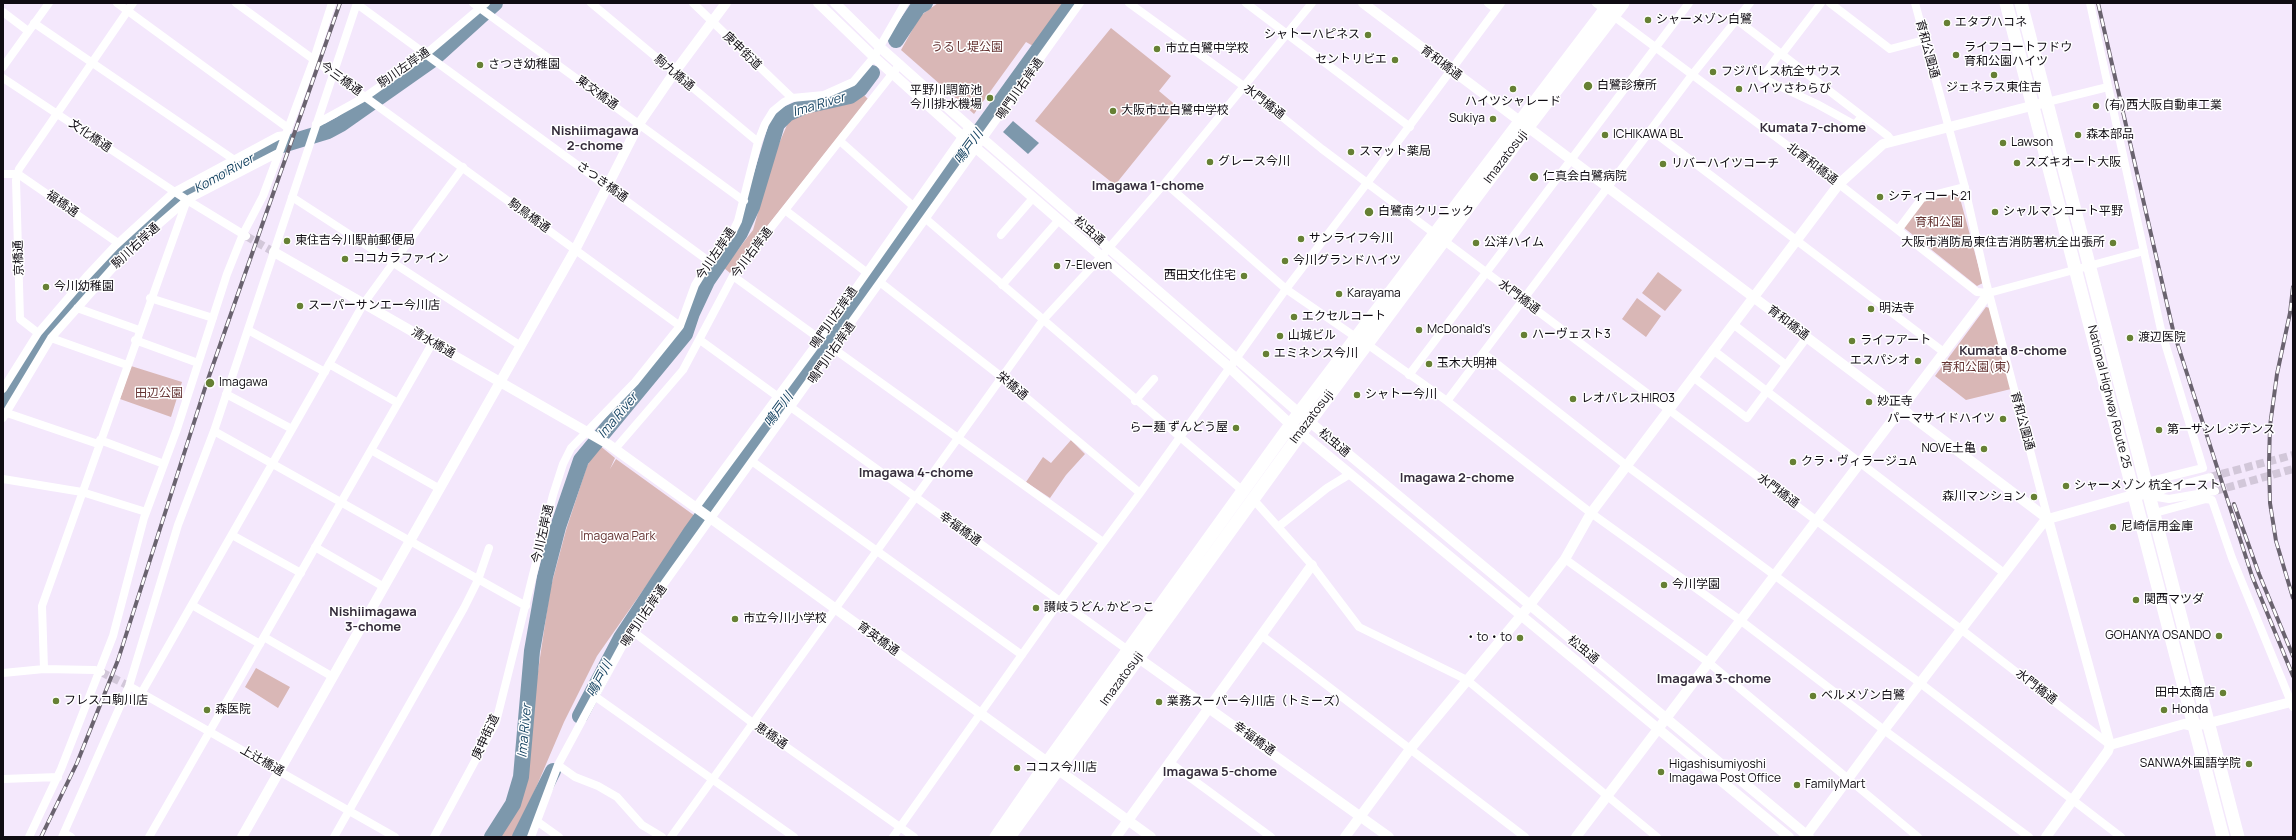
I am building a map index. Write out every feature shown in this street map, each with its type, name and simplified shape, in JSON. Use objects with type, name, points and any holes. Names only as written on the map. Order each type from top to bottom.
[{"type":"main road","name":"Imazatosuji","points":[[1296,429],[1309,422],[1362,341],[1524,124],[1606,8],[1623,3]]},
{"type":"main road","name":"National Highway Route 25","points":[[2006,3],[2041,104],[2091,265],[2238,837]]},
{"type":"main road","name":"National Highway Route 25","points":[[2021,3],[2076,268],[2133,495],[2223,837]]},
{"type":"main road","name":"Imazatosuji","points":[[996,837],[1052,766],[1296,429],[1299,413],[1362,341]]},
{"type":"main road","name":"Imazatosuji","points":[[1008,837],[1052,766]]},
{"type":"street","points":[[117,3],[286,134]]},
{"type":"street","points":[[3,174],[18,174],[92,61],[133,3]]},
{"type":"street","points":[[236,3],[314,59]]},
{"type":"street","points":[[29,837],[58,777],[100,672],[126,592],[146,512],[164,464],[213,318],[245,235],[263,196],[314,59],[332,3]]},
{"type":"street","points":[[473,3],[483,6]]},
{"type":"street","name":"駒九橋通","points":[[591,3],[758,142]]},
{"type":"street","name":"庚申街道","points":[[693,3],[792,98]]},
{"type":"street","points":[[242,837],[575,250],[639,124],[711,21],[726,3]]},
{"type":"street","name":"松虫通","points":[[818,3],[874,57],[963,137],[1058,221],[1229,367],[1296,429],[1522,614],[1657,729],[1789,837]]},
{"type":"street","name":"松虫通","points":[[835,3],[880,46],[970,127],[1309,422],[1807,836]]},
{"type":"street","name":"今川左岸通","points":[[526,606],[553,495],[563,464],[571,448],[589,432],[635,382],[680,326],[695,285],[710,262],[732,235],[744,201],[758,142],[765,124],[773,111],[784,102],[792,98],[824,95],[853,82],[874,57],[905,3]]},
{"type":"street","name":"鳴門川右岸通","points":[[531,837],[538,822],[543,802],[558,765],[631,630],[704,514],[753,462],[1080,3]]},
{"type":"street","name":"水門橋通","points":[[1129,3],[1245,87],[1367,183],[1962,630],[2110,745]]},
{"type":"street","points":[[1246,3],[1410,127]]},
{"type":"street","points":[[672,837],[754,724],[875,551],[959,439],[1043,320],[1101,257],[1165,183],[1245,87],[1312,3]]},
{"type":"street","name":"育和橋通","points":[[1363,3],[1451,71],[1572,159],[2048,519]]},
{"type":"street","points":[[893,837],[1060,601],[1140,493],[1286,288],[1410,127],[1499,6],[1488,3]]},
{"type":"street","points":[[1409,375],[1689,3]]},
{"type":"street","points":[[1447,401],[1692,75],[1750,3]]},
{"type":"street","points":[[1821,3],[1762,78],[1817,104],[1855,125],[1862,116]]},
{"type":"street","points":[[1830,3],[1890,49],[1924,40]]},
{"type":"street","name":"育和公園通","points":[[1915,3],[1965,187],[1989,293],[2048,519],[2110,745]]},
{"type":"street","points":[[2090,3],[2161,330],[2203,468],[2147,482]]},
{"type":"street","points":[[3,67],[47,4]]},
{"type":"street","points":[[66,836],[129,686],[178,525],[214,431],[357,4],[426,54]]},
{"type":"street","name":"東交橋通","points":[[483,6],[489,14],[744,201]]},
{"type":"street","name":"駒川左岸通","points":[[315,128],[366,98],[426,54],[483,6]]},
{"type":"street","name":"北育和橋通","points":[[1606,8],[1692,75],[1839,184],[1977,292],[1989,293]]},
{"type":"street","points":[[3,12],[28,31]]},
{"type":"street","points":[[1737,20],[1862,116],[1892,141]]},
{"type":"street","points":[[34,23],[92,61],[233,159]]},
{"type":"street","name":"さつき橋通","points":[[426,54],[710,262]]},
{"type":"street","name":"今三橋通","points":[[314,59],[378,106]]},
{"type":"street","name":"今川右岸通","points":[[615,449],[683,370],[733,276],[900,64]]},
{"type":"street","name":"文化橋通","points":[[3,78],[186,200]]},
{"type":"street","points":[[1345,837],[1411,748],[1529,606],[1565,559],[1591,514],[1626,466],[1839,184],[1883,144],[2108,87]]},
{"type":"street","name":"駒鳥橋通","points":[[378,106],[680,326]]},
{"type":"street","name":"鳴門川左岸通","points":[[704,514],[777,396],[970,127]]},
{"type":"street","points":[[1651,130],[1946,353]]},
{"type":"street","points":[[3,389],[38,333],[118,243],[175,193],[233,159],[278,136],[286,134]]},
{"type":"street","points":[[840,141],[913,206]]},
{"type":"street","name":"駒川右岸通","points":[[5,416],[51,338],[127,252],[186,200],[278,153]]},
{"type":"street","points":[[142,692],[364,303],[463,167]]},
{"type":"street","name":"福橋通","points":[[18,174],[118,243]]},
{"type":"street","name":"京橋通","points":[[18,174],[16,180],[20,319],[38,333]]},
{"type":"street","points":[[1165,183],[1286,288],[1447,401],[1591,514],[1740,620],[1884,730],[2029,837]]},
{"type":"street","points":[[1898,230],[1922,198],[1965,187]]},
{"type":"street","points":[[292,197],[392,264],[521,346]]},
{"type":"street","points":[[1001,235],[1033,198]]},
{"type":"street","points":[[44,669],[42,606],[135,340],[186,200],[245,235]]},
{"type":"street","points":[[785,210],[866,272]]},
{"type":"street","points":[[926,219],[1135,401],[1248,495],[1312,565],[1359,627],[1467,680],[1657,837]]},
{"type":"street","points":[[1002,285],[1058,221]]},
{"type":"street","points":[[1576,837],[1859,462],[1946,353],[1989,293],[2076,268],[2144,251]]},
{"type":"street","name":"清水橋通","points":[[274,252],[602,440]]},
{"type":"street","points":[[733,276],[820,338]]},
{"type":"street","name":"栄橋通","points":[[881,282],[1003,378],[1140,493]]},
{"type":"street","points":[[150,298],[213,318]]},
{"type":"street","points":[[77,308],[139,330]]},
{"type":"street","points":[[1733,324],[1786,365]]},
{"type":"street","points":[[248,330],[324,372]]},
{"type":"street","points":[[1693,377],[1747,418],[1807,337]]},
{"type":"street","points":[[51,338],[127,365]]},
{"type":"street","points":[[135,340],[198,363]]},
{"type":"street","points":[[700,340],[777,396]]},
{"type":"street","points":[[149,837],[433,342]]},
{"type":"street","points":[[834,349],[1103,542]]},
{"type":"street","points":[[1713,350],[2004,573]]},
{"type":"street","points":[[1483,353],[1626,466],[1775,574],[2121,837]]},
{"type":"street","points":[[329,364],[398,403]]},
{"type":"street","points":[[1135,401],[1154,379]]},
{"type":"street","points":[[226,394],[292,430]]},
{"type":"street","name":"幸福橋通","points":[[792,408],[1132,654],[1209,707],[1389,837]]},
{"type":"street","points":[[5,416],[99,442],[164,464]]},
{"type":"street","points":[[214,431],[409,542],[526,606]]},
{"type":"street","name":"育英橋通","points":[[602,440],[835,607],[1151,837]]},
{"type":"street","points":[[371,450],[440,488]]},
{"type":"street","points":[[753,462],[1022,655]]},
{"type":"street","points":[[1278,527],[1327,488],[1350,474]]},
{"type":"street","points":[[2151,496],[2165,489],[2210,477]]},
{"type":"street","points":[[3,479],[82,492],[146,512]]},
{"type":"street","points":[[1807,836],[1884,730],[1962,630],[2036,531],[2048,519],[2133,495],[2169,499],[2215,491]]},
{"type":"street","points":[[2046,837],[2108,751],[2110,745],[2184,724],[2193,726],[2292,704],[2232,558],[2212,500],[2206,499],[2155,513]]},
{"type":"street","points":[[232,535],[301,573]]},
{"type":"street","points":[[315,547],[384,587]]},
{"type":"street","points":[[334,837],[464,608],[478,580],[489,548]]},
{"type":"street","points":[[1565,559],[1708,662],[1847,780],[1918,837]]},
{"type":"street","points":[[1116,837],[1312,565]]},
{"type":"street","points":[[192,604],[333,677]]},
{"type":"street","name":"庚申街道","points":[[434,837],[496,722],[526,606]]},
{"type":"street","name":"恵橋通","points":[[631,630],[754,724],[914,837]]},
{"type":"street","points":[[1261,635],[1526,837]]},
{"type":"street","points":[[3,673],[44,669],[100,672]]},
{"type":"street","name":"上辻橋通","points":[[129,686],[395,837]]},
{"type":"street","points":[[596,697],[794,837]]},
{"type":"street","points":[[1169,762],[1271,837]]},
{"type":"street","points":[[558,765],[575,777],[598,786],[617,797],[642,825],[662,837]]},
{"type":"street","points":[[3,779],[58,777]]},
{"type":"street","points":[[538,822],[559,837]]},
{"type":"green space","name":"うるし堤公園","points":[[938,3],[1064,3],[1033,46],[1026,42],[974,114],[901,50],[920,16]]},
{"type":"green space","points":[[1111,28],[1171,76],[1159,91],[1178,107],[1115,185],[1035,121]]},
{"type":"green space","points":[[864,95],[868,99],[730,273],[724,268],[753,230],[775,153],[787,125],[795,115],[855,101]]},
{"type":"green space","name":"育和公園","points":[[1958,191],[1983,283],[1977,286],[1903,227],[1923,201]]},
{"type":"green space","points":[[1658,272],[1682,290],[1665,311],[1642,293]]},
{"type":"green space","points":[[1637,298],[1661,316],[1646,337],[1622,319]]},
{"type":"green space","name":"育和公園(東)","points":[[1986,307],[1990,308],[2011,389],[1966,400],[1935,376]]},
{"type":"green space","name":"田辺公園","points":[[131,366],[182,382],[171,417],[120,399]]},
{"type":"green space","points":[[1071,440],[1085,454],[1066,475],[1050,498],[1026,482],[1043,457],[1051,463]]},
{"type":"green space","name":"Imagawa Park","points":[[599,445],[615,458],[610,469],[616,459],[695,516],[597,656],[564,722],[515,837],[497,837],[520,793],[550,590],[566,530],[587,466]]},
{"type":"green space","points":[[256,668],[290,687],[278,708],[245,687]]},
{"type":"water","points":[[1013,121],[1039,143],[1028,154],[1003,132]]},
{"type":"waterway","name":"Komo River","points":[[3,404],[24,373],[44,335],[121,249],[174,203],[212,178],[272,148],[328,131],[341,124],[432,60],[495,3]]},
{"type":"waterway","name":"Ima River","points":[[896,40],[918,7],[925,3]]},
{"type":"waterway","name":"鳴戸川","points":[[580,716],[621,638],[691,532],[1072,3]]},
{"type":"waterway","name":"Ima River","points":[[492,837],[513,804],[521,777],[532,651],[545,577],[558,527],[581,460],[685,334],[692,313],[707,281],[740,233],[752,207],[777,124],[787,114],[805,106],[850,96],[860,89],[872,73]]},
{"type":"waterway","name":"鳴戸川","points":[[520,837],[553,771]]},
{"type":"tunnel","points":[[246,236],[274,252]]},
{"type":"tunnel","points":[[2210,477],[2293,455]]},
{"type":"tunnel","points":[[2215,491],[2293,469]]},
{"type":"tunnel","points":[[101,672],[129,686]]},
{"type":"railway","points":[[41,837],[77,763],[118,660],[206,385],[340,3]]},
{"type":"railway","points":[[2098,3],[2173,330],[2252,576],[2293,676]]},
{"type":"railway","points":[[2293,287],[2290,313],[2277,374],[2270,426],[2269,463],[2270,503],[2276,541],[2293,598]]},
{"type":"railway","points":[[2234,504],[2259,574],[2293,656]]},
{"type":"place","name":"シャーメゾン白鷺","points":[[1648,20]]},
{"type":"place","name":"エタプハコネ","points":[[1947,23]]},
{"type":"place","name":"シャトーハピネス","points":[[1368,35]]},
{"type":"place","name":"市立白鷺中学校","points":[[1157,49]]},
{"type":"place","name":"ライフコートフドウ 育和公園ハイツ","points":[[1956,55]]},
{"type":"place","name":"セントリビエ","points":[[1395,60]]},
{"type":"place","name":"さつき幼稚園","points":[[480,65]]},
{"type":"place","name":"フジパレス杭全サウス","points":[[1713,72]]},
{"type":"place","name":"ジェネラス東住吉","points":[[1994,75]]},
{"type":"place","name":"白鷺診療所","points":[[1588,86]]},
{"type":"place","name":"ハイツシャレード","points":[[1513,89]]},
{"type":"place","name":"ハイツさわらび","points":[[1739,89]]},
{"type":"place","name":"平野川調節池 今川排水機場","points":[[990,98]]},
{"type":"place","name":"(有)西大阪自動車工業","points":[[2096,106]]},
{"type":"place","name":"大阪市立白鷺中学校","points":[[1113,111]]},
{"type":"place","name":"Sukiya","points":[[1493,119]]},
{"type":"place","name":"ICHIKAWA BL","points":[[1605,135]]},
{"type":"place","name":"森本部品","points":[[2078,135]]},
{"type":"place","name":"Lawson","points":[[2003,143]]},
{"type":"place","name":"スマット薬局","points":[[1351,152]]},
{"type":"place","name":"グレース今川","points":[[1210,162]]},
{"type":"place","name":"スズキオート大阪","points":[[2017,163]]},
{"type":"place","name":"リバーハイツコーチ","points":[[1663,164]]},
{"type":"place","name":"仁真会白鷺病院","points":[[1534,177]]},
{"type":"place","name":"シティコート21","points":[[1880,197]]},
{"type":"place","name":"白鷺南クリニック","points":[[1369,212]]},
{"type":"place","name":"シャルマンコート平野","points":[[1995,212]]},
{"type":"place","name":"サンライフ今川","points":[[1301,239]]},
{"type":"place","name":"東住吉今川駅前郵便局","points":[[287,241]]},
{"type":"place","name":"公洋ハイム","points":[[1476,243]]},
{"type":"place","name":"大阪市消防局東住吉消防署杭全出張所","points":[[2113,243]]},
{"type":"place","name":"ココカラファイン","points":[[345,259]]},
{"type":"place","name":"今川グランドハイツ","points":[[1285,261]]},
{"type":"place","name":"7-Eleven","points":[[1057,266]]},
{"type":"place","name":"西田文化住宅","points":[[1244,276]]},
{"type":"place","name":"今川幼稚園","points":[[46,287]]},
{"type":"place","name":"Karayama","points":[[1339,294]]},
{"type":"place","name":"スーパーサンエー今川店","points":[[300,306]]},
{"type":"place","name":"明法寺","points":[[1871,309]]},
{"type":"place","name":"エクセルコート","points":[[1294,317]]},
{"type":"place","name":"McDonald's","points":[[1419,330]]},
{"type":"place","name":"ハーヴェスト3","points":[[1524,335]]},
{"type":"place","name":"山城ビル","points":[[1280,336]]},
{"type":"place","name":"渡辺医院","points":[[2130,338]]},
{"type":"place","name":"ライフアート","points":[[1852,341]]},
{"type":"place","name":"エミネンス今川","points":[[1266,354]]},
{"type":"place","name":"エスパシオ","points":[[1918,361]]},
{"type":"place","name":"玉木大明神","points":[[1429,364]]},
{"type":"place","name":"Imagawa","points":[[210,383]]},
{"type":"place","name":"シャトー今川","points":[[1357,395]]},
{"type":"place","name":"レオパレスHIRO3","points":[[1573,399]]},
{"type":"place","name":"妙正寺","points":[[1869,402]]},
{"type":"place","name":"パーマサイドハイツ","points":[[2003,419]]},
{"type":"place","name":"らー麺 ずんどう屋","points":[[1236,428]]},
{"type":"place","name":"第一サンレジデンス","points":[[2159,430]]},
{"type":"place","name":"NOVE土亀","points":[[1984,449]]},
{"type":"place","name":"クラ・ヴィラージュA","points":[[1793,462]]},
{"type":"place","name":"シャーメゾン 杭全イースト","points":[[2066,486]]},
{"type":"place","name":"森川マンション","points":[[2034,497]]},
{"type":"place","name":"尼崎信用金庫","points":[[2113,527]]},
{"type":"place","name":"今川学園","points":[[1664,585]]},
{"type":"place","name":"関西マツダ","points":[[2136,600]]},
{"type":"place","name":"讃岐うどん かどっこ","points":[[1036,608]]},
{"type":"place","name":"市立今川小学校","points":[[735,619]]},
{"type":"place","name":"GOHANYA OSANDO","points":[[2219,636]]},
{"type":"place","name":"・to・to","points":[[1520,638]]},
{"type":"place","name":"田中太商店","points":[[2223,693]]},
{"type":"place","name":"ベルメゾン白鷺","points":[[1813,696]]},
{"type":"place","name":"フレスコ駒川店","points":[[56,701]]},
{"type":"place","name":"業務スーパー今川店（トミーズ）","points":[[1159,702]]},
{"type":"place","name":"森医院","points":[[207,710]]},
{"type":"place","name":"Honda","points":[[2164,710]]},
{"type":"place","name":"SANWA外国語学院","points":[[2249,764]]},
{"type":"place","name":"ココス今川店","points":[[1017,768]]},
{"type":"place","name":"Higashisumiyoshi Imagawa Post Office","points":[[1661,772]]},
{"type":"place","name":"FamilyMart","points":[[1797,785]]},
{"type":"district","name":"Kumata 7-chome","points":[[1813,128]]},
{"type":"district","name":"Nishiimagawa 2-chome","points":[[595,138]]},
{"type":"district","name":"Imagawa 1-chome","points":[[1148,186]]},
{"type":"district","name":"Kumata 8-chome","points":[[2013,351]]},
{"type":"district","name":"Imagawa 4-chome","points":[[916,473]]},
{"type":"district","name":"Imagawa 2-chome","points":[[1457,478]]},
{"type":"district","name":"Nishiimagawa 3-chome","points":[[373,620]]},
{"type":"district","name":"Imagawa 3-chome","points":[[1714,679]]},
{"type":"district","name":"Imagawa 5-chome","points":[[1220,772]]}]
